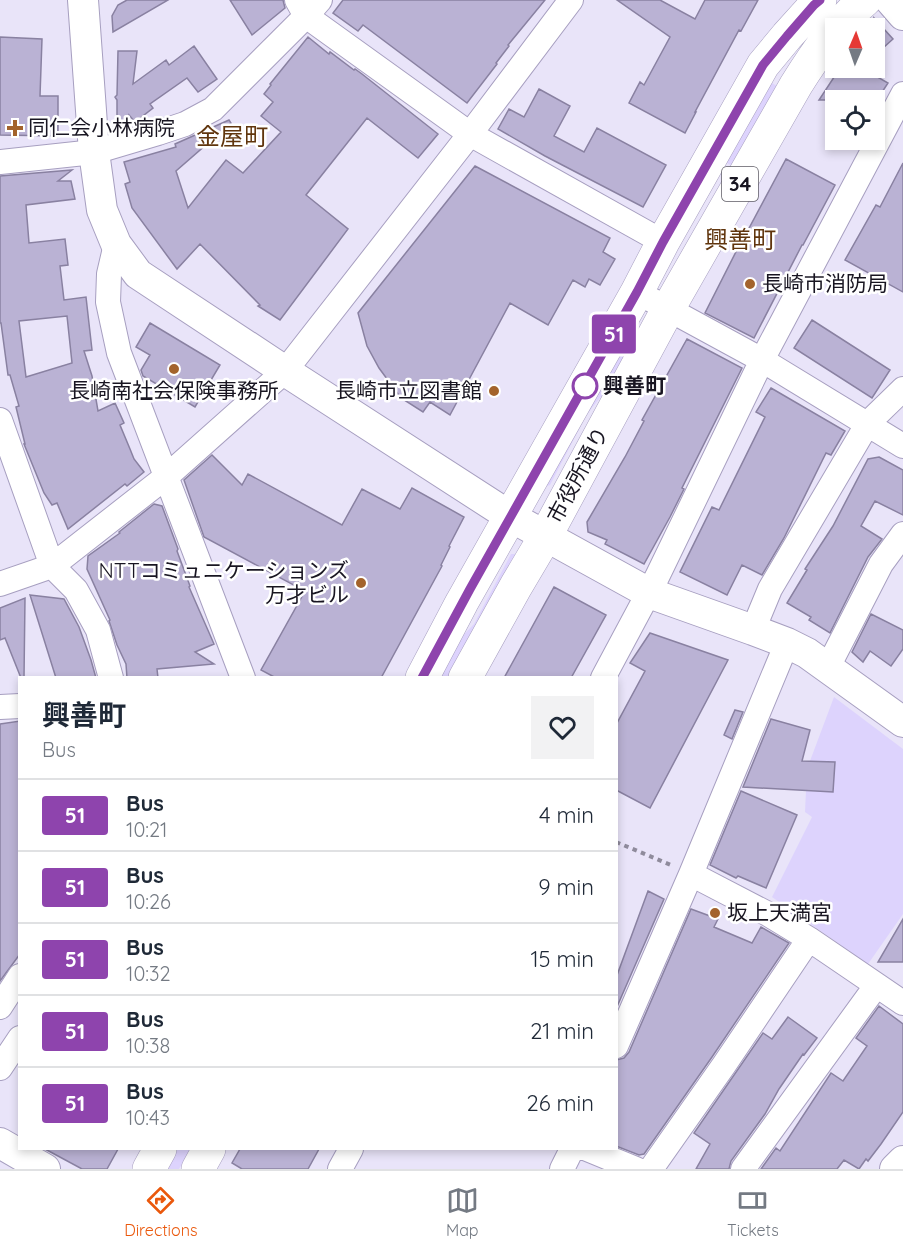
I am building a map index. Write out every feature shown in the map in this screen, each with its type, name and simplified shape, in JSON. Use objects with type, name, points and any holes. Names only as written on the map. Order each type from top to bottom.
[{"type":"highway","name":"市役所通り","points":[[423,676],[763,65],[820,0]]},
{"type":"highway","name":"市役所通り","points":[[466,676],[545,537],[668,309],[814,56],[836,26],[865,0]]},
{"type":"highway","points":[[149,1169],[159,1150]]},
{"type":"highway","points":[[198,1169],[208,1150]]},
{"type":"street","points":[[0,584],[52,566],[167,476],[285,371],[470,134],[571,0]]},
{"type":"street","points":[[890,0],[903,15]]},
{"type":"street","points":[[87,1],[94,152],[102,210],[116,244],[138,274],[545,537],[649,593],[753,630],[807,653],[903,722]]},
{"type":"street","points":[[0,162],[94,152],[185,124],[213,109],[307,5],[470,134],[663,242]]},
{"type":"street","points":[[604,676],[649,593],[762,360],[903,94]]},
{"type":"street","points":[[116,244],[109,274],[108,302],[119,353],[242,676]]},
{"type":"street","points":[[637,292],[762,360],[903,446]]},
{"type":"street","points":[[753,630],[770,590],[868,423],[903,389]]},
{"type":"street","points":[[0,420],[52,566],[76,590],[98,630],[110,676]]},
{"type":"street","points":[[828,667],[881,564],[903,534]]},
{"type":"street","points":[[618,1041],[691,874],[787,643]]},
{"type":"street","points":[[0,708],[18,706]]},
{"type":"street","points":[[691,874],[768,914],[809,939],[903,1004]]},
{"type":"street","points":[[651,1169],[809,939]]},
{"type":"street","points":[[0,1007],[18,979]]},
{"type":"street","points":[[743,1169],[876,986]]},
{"type":"street","points":[[0,1068],[18,1041]]},
{"type":"street","points":[[0,1143],[45,1169]]},
{"type":"street","points":[[340,1169],[350,1150]]},
{"type":"street","points":[[562,1169],[572,1150]]},
{"type":"street","points":[[589,1150],[636,1169]]},
{"type":"street","points":[[896,1169],[903,1161]]},
{"type":"path","points":[[618,843],[691,874]]},
{"type":"shaded area","points":[[772,83],[777,86],[735,166],[728,164],[724,158]]},
{"type":"shaded area","points":[[632,325],[640,332],[616,378],[587,414],[550,485],[543,487]]},
{"type":"shaded area","points":[[511,554],[515,554],[518,558],[453,676],[434,676],[446,653],[474,624]]},
{"type":"shaded area","points":[[834,697],[903,749],[903,914],[868,964],[772,897],[812,817],[805,812],[807,769]]},
{"type":"shaded area","points":[[171,1150],[189,1150],[179,1169],[161,1169]]},
{"type":"building","points":[[127,0],[168,0],[113,32],[112,16],[118,5]]},
{"type":"building","points":[[230,0],[283,0],[285,8],[252,35]]},
{"type":"building","points":[[343,0],[545,0],[508,45],[497,64],[467,103],[363,25],[358,31],[333,13]]},
{"type":"building","points":[[617,0],[660,0],[695,19],[705,0],[758,0],[741,31],[739,30],[685,133],[629,103],[640,82],[644,85],[670,37]]},
{"type":"building","points":[[885,30],[893,39],[885,46]]},
{"type":"building","points":[[0,37],[42,39],[40,96],[58,96],[58,136],[0,135]]},
{"type":"building","points":[[308,37],[329,54],[330,52],[362,74],[438,134],[418,158],[367,118],[306,195],[348,229],[280,320],[258,306],[260,305],[200,244],[177,269],[132,208],[125,184],[130,182],[124,162],[176,147],[175,144],[229,120],[231,123],[176,171],[188,208],[226,160],[243,173],[281,132],[261,116],[273,102],[264,94]]},
{"type":"building","points":[[194,46],[217,79],[198,92],[187,78],[150,104],[153,108],[135,122],[129,115],[128,123],[117,122],[115,97],[117,95],[118,51],[137,51],[133,84],[166,60],[169,65]]},
{"type":"building","points":[[833,78],[879,78],[888,83],[883,90],[826,90]]},
{"type":"building","points":[[539,89],[570,106],[554,136],[584,152],[597,128],[666,165],[643,207],[498,129],[509,109],[524,117]]},
{"type":"building","points":[[825,91],[825,100],[819,100]]},
{"type":"building","points":[[786,159],[835,185],[754,338],[705,313]]},
{"type":"building","points":[[903,163],[903,292],[845,260],[876,205],[880,207]]},
{"type":"building","name":"長崎市立図書館","points":[[475,166],[610,238],[603,252],[615,259],[600,285],[589,279],[585,287],[573,280],[548,325],[510,303],[450,415],[430,402],[423,412],[401,398],[379,368],[367,346],[358,313]]},
{"type":"building","points":[[72,170],[58,181],[71,181],[75,199],[26,205],[29,243],[65,239],[68,265],[60,266],[64,300],[86,297],[92,350],[84,351],[92,376],[98,411],[115,403],[124,423],[120,425],[134,459],[144,472],[127,486],[125,484],[68,529],[57,503],[52,505],[44,493],[24,444],[16,407],[19,406],[10,375],[8,375],[0,323],[0,176]],"holes":[[[67,316],[72,363],[26,377],[19,321]]]},
{"type":"building","points":[[812,320],[890,370],[872,398],[794,348]]},
{"type":"building","points":[[150,323],[220,365],[195,407],[143,376],[141,370],[150,355],[136,347]]},
{"type":"building","points":[[687,339],[742,368],[682,488],[684,489],[670,517],[644,564],[605,544],[607,540],[588,532],[587,522],[625,457],[644,421],[642,420]]},
{"type":"building","points":[[771,388],[845,431],[831,455],[826,453],[784,538],[762,575],[742,565],[727,595],[680,572],[712,507],[719,510],[765,417],[756,412]]},
{"type":"building","points":[[212,455],[242,485],[248,474],[342,525],[362,489],[400,509],[412,488],[464,517],[449,546],[442,566],[382,676],[272,676],[261,670],[305,591],[204,537],[184,480]]},
{"type":"building","points":[[879,457],[903,470],[903,515],[875,501],[861,526],[882,539],[868,557],[830,633],[809,620],[811,617],[787,603],[807,570],[805,569],[833,526],[868,459]]},
{"type":"building","points":[[154,504],[162,506],[189,587],[214,644],[195,652],[214,664],[157,669],[158,676],[127,676],[126,664],[117,645],[110,620],[87,569],[88,556]]},
{"type":"building","points":[[554,587],[606,615],[572,676],[505,676]]},
{"type":"building","points":[[30,595],[64,599],[79,627],[95,676],[55,676]]},
{"type":"building","points":[[25,598],[24,676],[20,676],[5,638],[0,640],[0,608]]},
{"type":"building","points":[[871,614],[903,630],[903,649],[891,666],[870,651],[863,662],[852,652]]},
{"type":"building","points":[[650,633],[728,660],[650,808],[618,791],[618,721],[645,671],[630,663]]},
{"type":"building","points":[[735,710],[743,712],[732,739],[724,735]]},
{"type":"building","points":[[771,719],[810,730],[802,761],[835,762],[833,792],[743,787]]},
{"type":"building","points":[[18,721],[18,957],[0,981],[0,724]]},
{"type":"building","points":[[741,791],[797,815],[766,888],[738,876],[736,878],[710,865]]},
{"type":"building","points":[[648,891],[664,899],[618,1004],[618,973]]},
{"type":"building","points":[[691,909],[718,919],[714,927],[752,943],[761,927],[789,943],[644,1154],[639,1155],[618,1147],[618,1060],[624,1058],[629,1052]]},
{"type":"building","points":[[903,919],[903,962],[878,962]]},
{"type":"building","points":[[879,1006],[903,1024],[903,1112],[881,1144],[859,1169],[844,1160],[837,1169],[761,1169],[776,1148],[780,1151],[831,1073],[843,1081],[867,1046],[856,1038]]},
{"type":"building","points":[[788,1017],[817,1038],[779,1089],[765,1114],[731,1161],[729,1169],[696,1169],[710,1144],[694,1133],[763,1033],[772,1039]]},
{"type":"building","points":[[47,1150],[117,1150],[107,1169],[82,1169]]},
{"type":"building","points":[[239,1150],[318,1150],[308,1169],[242,1169],[232,1163]]},
{"type":"bus line","name":"51","points":[[423,676],[763,65],[820,0]]},
{"type":"place","name":"同仁会小林病院","points":[[15,128]]},
{"type":"place","name":"長崎市消防局","points":[[750,284]]},
{"type":"place","name":"長崎南社会保険事務所","points":[[174,369]]},
{"type":"place","name":"興善町","points":[[585,386]]},
{"type":"place","name":"長崎市立図書館","points":[[494,391]]},
{"type":"place","name":"NTTコミュニケーションズ 万才ビル","points":[[361,583]]},
{"type":"place","name":"坂上天満宮","points":[[715,913]]},
{"type":"district","name":"金屋町","points":[[232,137]]},
{"type":"district","name":"興善町","points":[[740,240]]}]
